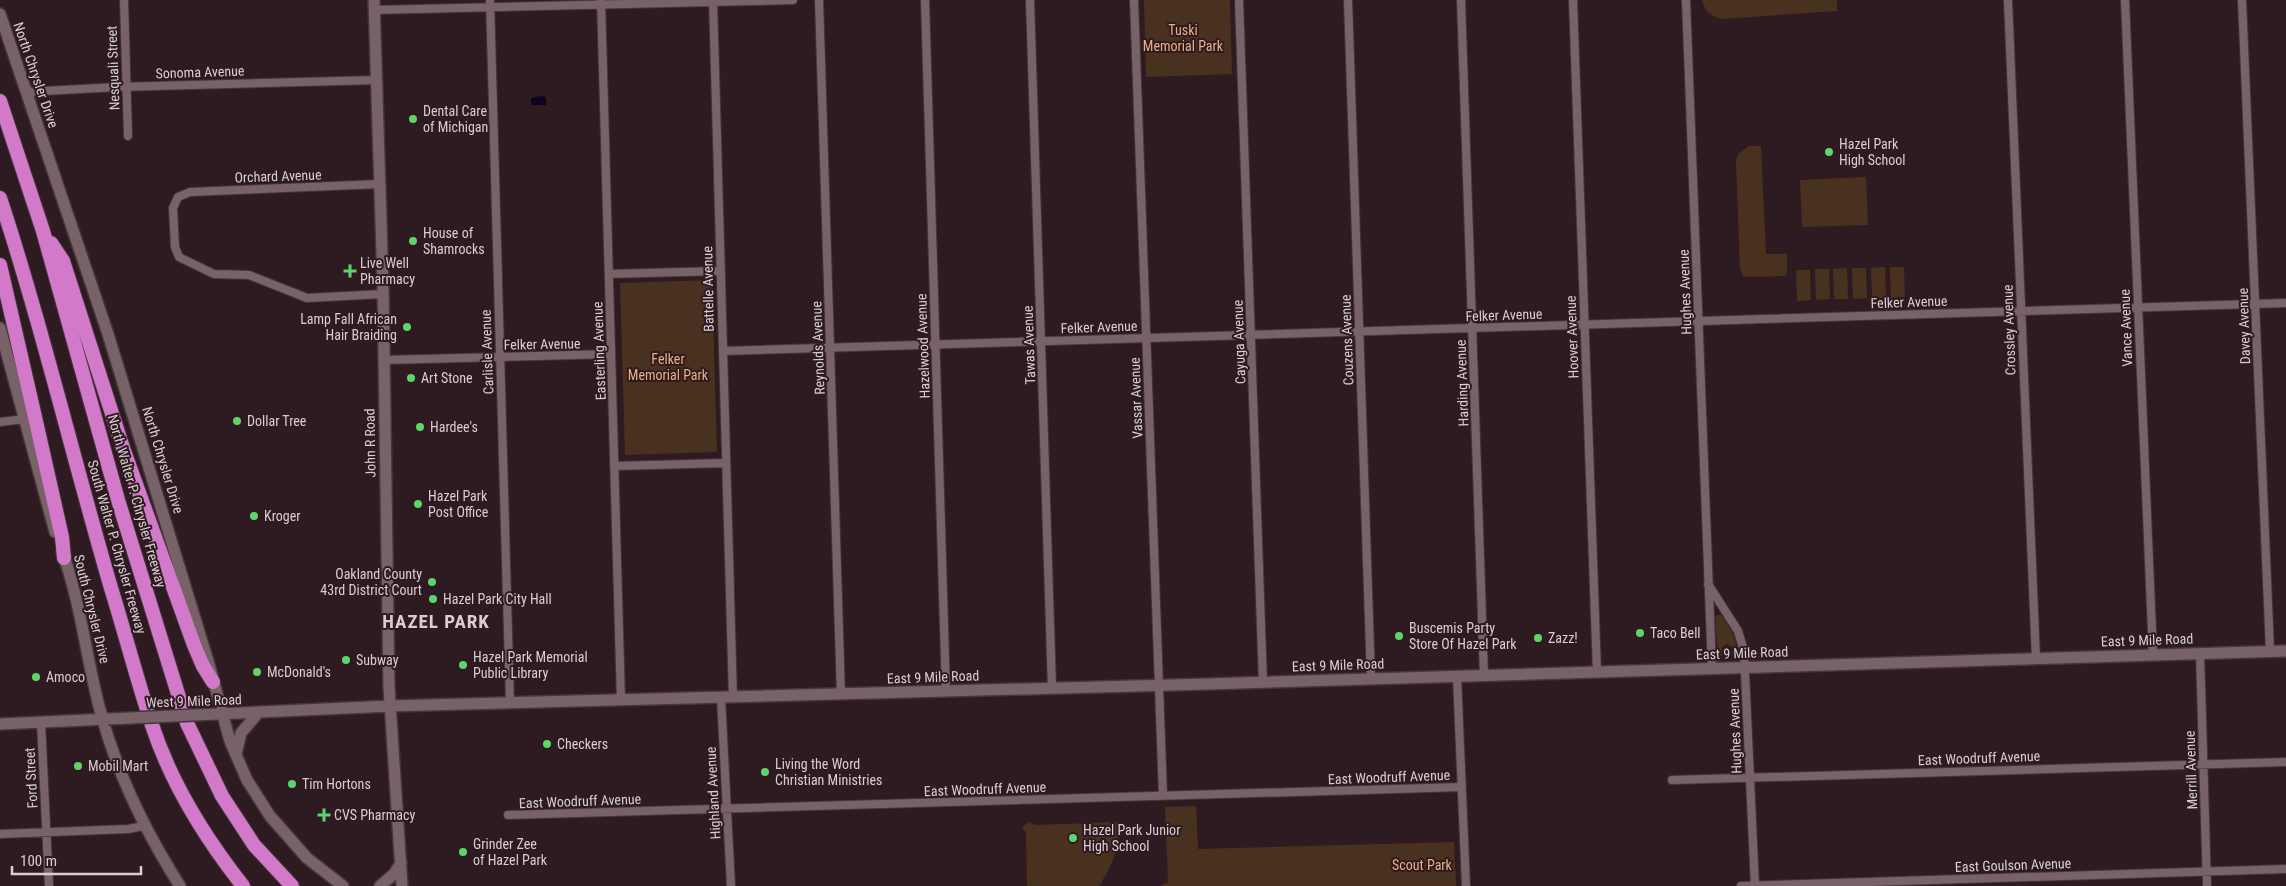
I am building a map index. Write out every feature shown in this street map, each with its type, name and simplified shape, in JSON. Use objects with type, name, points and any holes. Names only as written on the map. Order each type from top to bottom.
[{"type":"highway","name":"North Walter P. Chrysler Freeway","points":[[0,101],[43,231],[118,500],[187,723],[222,796],[254,845],[292,886]]},
{"type":"highway","name":"South Walter P. Chrysler Freeway","points":[[0,198],[24,272],[87,505],[152,727],[178,785],[195,815],[225,863],[243,886]]},
{"type":"highway","points":[[43,231],[64,261],[124,450],[194,645],[203,666],[213,682]]},
{"type":"highway","points":[[0,265],[62,537],[64,558]]},
{"type":"main road","name":"John R Road","points":[[374,5],[383,294],[390,706],[402,886]]},
{"type":"main road","name":"North Chrysler Drive","points":[[0,14],[108,334],[208,660],[220,715],[247,780],[280,828],[307,858],[343,886]]},
{"type":"main road","name":"South Chrysler Drive","points":[[0,328],[48,509],[64,558],[117,763],[144,826],[180,886]]},
{"type":"main road","name":"East 9 Mile Road","points":[[390,706],[1263,683],[2286,651]]},
{"type":"main road","name":"West 9 Mile Road","points":[[0,724],[390,706]]},
{"type":"main road","points":[[236,754],[241,733],[258,713]]},
{"type":"main road","points":[[380,886],[394,874],[400,863]]},
{"type":"street","name":"Nesquali Street","points":[[124,0],[128,136]]},
{"type":"street","points":[[374,5],[793,0]]},
{"type":"street","name":"Reynolds Avenue","points":[[819,0],[841,695]]},
{"type":"street","name":"Hazelwood Avenue","points":[[924,0],[946,692]]},
{"type":"street","name":"Tawas Avenue","points":[[1030,0],[1052,688]]},
{"type":"street","name":"Vassar Avenue","points":[[1134,0],[1163,796]]},
{"type":"street","name":"Cayuga Avenue","points":[[1239,0],[1263,683]]},
{"type":"street","name":"Couzens Avenue","points":[[1348,0],[1371,679]]},
{"type":"street","name":"Harding Avenue","points":[[1461,0],[1484,676]]},
{"type":"street","name":"Hoover Avenue","points":[[1573,0],[1597,672]]},
{"type":"street","name":"Hughes Avenue","points":[[1686,0],[1712,669]]},
{"type":"street","name":"Crossley Avenue","points":[[2008,0],[2036,659]]},
{"type":"street","name":"Vance Avenue","points":[[2125,0],[2153,655]]},
{"type":"street","name":"Davey Avenue","points":[[2242,0],[2270,651]]},
{"type":"street","name":"Battelle Avenue","points":[[713,1],[733,698]]},
{"type":"street","name":"Easterling Avenue","points":[[601,2],[621,701]]},
{"type":"street","name":"Carlisle Avenue","points":[[490,4],[510,703]]},
{"type":"street","name":"Sonoma Avenue","points":[[25,92],[126,86],[376,80]]},
{"type":"street","name":"Orchard Avenue","points":[[380,184],[190,192],[178,197],[173,208],[174,247],[183,259],[207,271],[219,275],[249,275],[307,298],[383,294]]},
{"type":"street","points":[[609,274],[720,271]]},
{"type":"street","name":"Felker Avenue","points":[[723,351],[2286,303]]},
{"type":"street","name":"Felker Avenue","points":[[384,360],[611,354]]},
{"type":"street","points":[[0,422],[24,419]]},
{"type":"street","points":[[614,466],[726,462]]},
{"type":"street","name":"Hughes Avenue","points":[[1708,584],[1738,631],[1744,646],[1756,886]]},
{"type":"street","name":"Merrill Avenue","points":[[2200,654],[2207,886]]},
{"type":"street","points":[[1457,677],[1466,886]]},
{"type":"street","name":"Highland Avenue","points":[[721,698],[730,886]]},
{"type":"street","name":"Ford Street","points":[[41,722],[49,886]]},
{"type":"street","name":"East Woodruff Avenue","points":[[1672,780],[2286,762]]},
{"type":"street","name":"East Woodruff Avenue","points":[[508,816],[1462,787]]},
{"type":"street","points":[[0,834],[128,829],[144,826]]},
{"type":"street","name":"East Goulson Avenue","points":[[1741,886],[2286,869]]},
{"type":"green space","name":"Tuski Memorial Park","points":[[1144,0],[1230,0],[1232,74],[1146,77]]},
{"type":"green space","points":[[1702,0],[1837,0],[1837,11],[1722,19],[1709,13]]},
{"type":"green space","points":[[1749,146],[1761,146],[1766,254],[1787,254],[1787,272],[1785,276],[1747,277],[1743,276],[1740,269],[1736,161],[1738,154]]},
{"type":"green space","points":[[1866,177],[1868,225],[1802,227],[1800,180]]},
{"type":"green space","points":[[1885,267],[1886,298],[1872,298],[1871,268]]},
{"type":"green space","points":[[1890,267],[1904,267],[1905,297],[1891,298]]},
{"type":"green space","points":[[1847,268],[1848,299],[1834,299],[1833,269]]},
{"type":"green space","points":[[1852,268],[1866,268],[1867,298],[1853,299]]},
{"type":"green space","points":[[1815,269],[1829,269],[1830,299],[1816,300]]},
{"type":"green space","points":[[1796,270],[1810,270],[1811,300],[1797,301]]},
{"type":"green space","name":"Felker Memorial Park","points":[[712,280],[717,452],[625,455],[620,283]]},
{"type":"green space","points":[[1721,615],[1735,639],[1737,655],[1732,655],[1732,647],[1727,644],[1722,647],[1722,656],[1718,656],[1715,617]]},
{"type":"green space","name":"Scout Park","points":[[1196,806],[1198,849],[1454,842],[1456,886],[1160,886],[1168,882],[1165,807]]},
{"type":"green space","points":[[1029,822],[1035,825],[1119,822],[1118,841],[1114,856],[1099,886],[1027,886],[1026,834],[1022,827]]},
{"type":"shaded area","points":[[546,97],[546,105],[531,105],[531,98]]},
{"type":"place","name":"Dental Care of Michigan","points":[[413,119]]},
{"type":"place","name":"Hazel Park High School","points":[[1829,152]]},
{"type":"place","name":"House of Shamrocks","points":[[413,241]]},
{"type":"place","name":"Live Well Pharmacy","points":[[350,271]]},
{"type":"place","name":"Lamp Fall African Hair Braiding","points":[[407,327]]},
{"type":"place","name":"Art Stone","points":[[411,378]]},
{"type":"place","name":"Dollar Tree","points":[[237,421]]},
{"type":"place","name":"Hardee's","points":[[420,427]]},
{"type":"place","name":"Hazel Park Post Office","points":[[418,504]]},
{"type":"place","name":"Kroger","points":[[254,516]]},
{"type":"place","name":"Oakland County 43rd District Court","points":[[432,582]]},
{"type":"place","name":"Hazel Park City Hall","points":[[433,599]]},
{"type":"place","name":"Taco Bell","points":[[1640,633]]},
{"type":"place","name":"Buscemis Party Store Of Hazel Park","points":[[1399,636]]},
{"type":"place","name":"Zazz!","points":[[1538,638]]},
{"type":"place","name":"Subway","points":[[346,660]]},
{"type":"place","name":"Hazel Park Memorial Public Library","points":[[463,665]]},
{"type":"place","name":"McDonald's","points":[[257,672]]},
{"type":"place","name":"Amoco","points":[[36,677]]},
{"type":"place","name":"Checkers","points":[[547,744]]},
{"type":"place","name":"Mobil Mart","points":[[78,766]]},
{"type":"place","name":"Living the Word Christian Ministries","points":[[765,772]]},
{"type":"place","name":"Tim Hortons","points":[[292,784]]},
{"type":"place","name":"CVS Pharmacy","points":[[324,815]]},
{"type":"place","name":"Hazel Park Junior High School","points":[[1073,838]]},
{"type":"place","name":"Grinder Zee of Hazel Park","points":[[463,852]]},
{"type":"district","name":"HAZEL PARK","points":[[436,621]]}]
